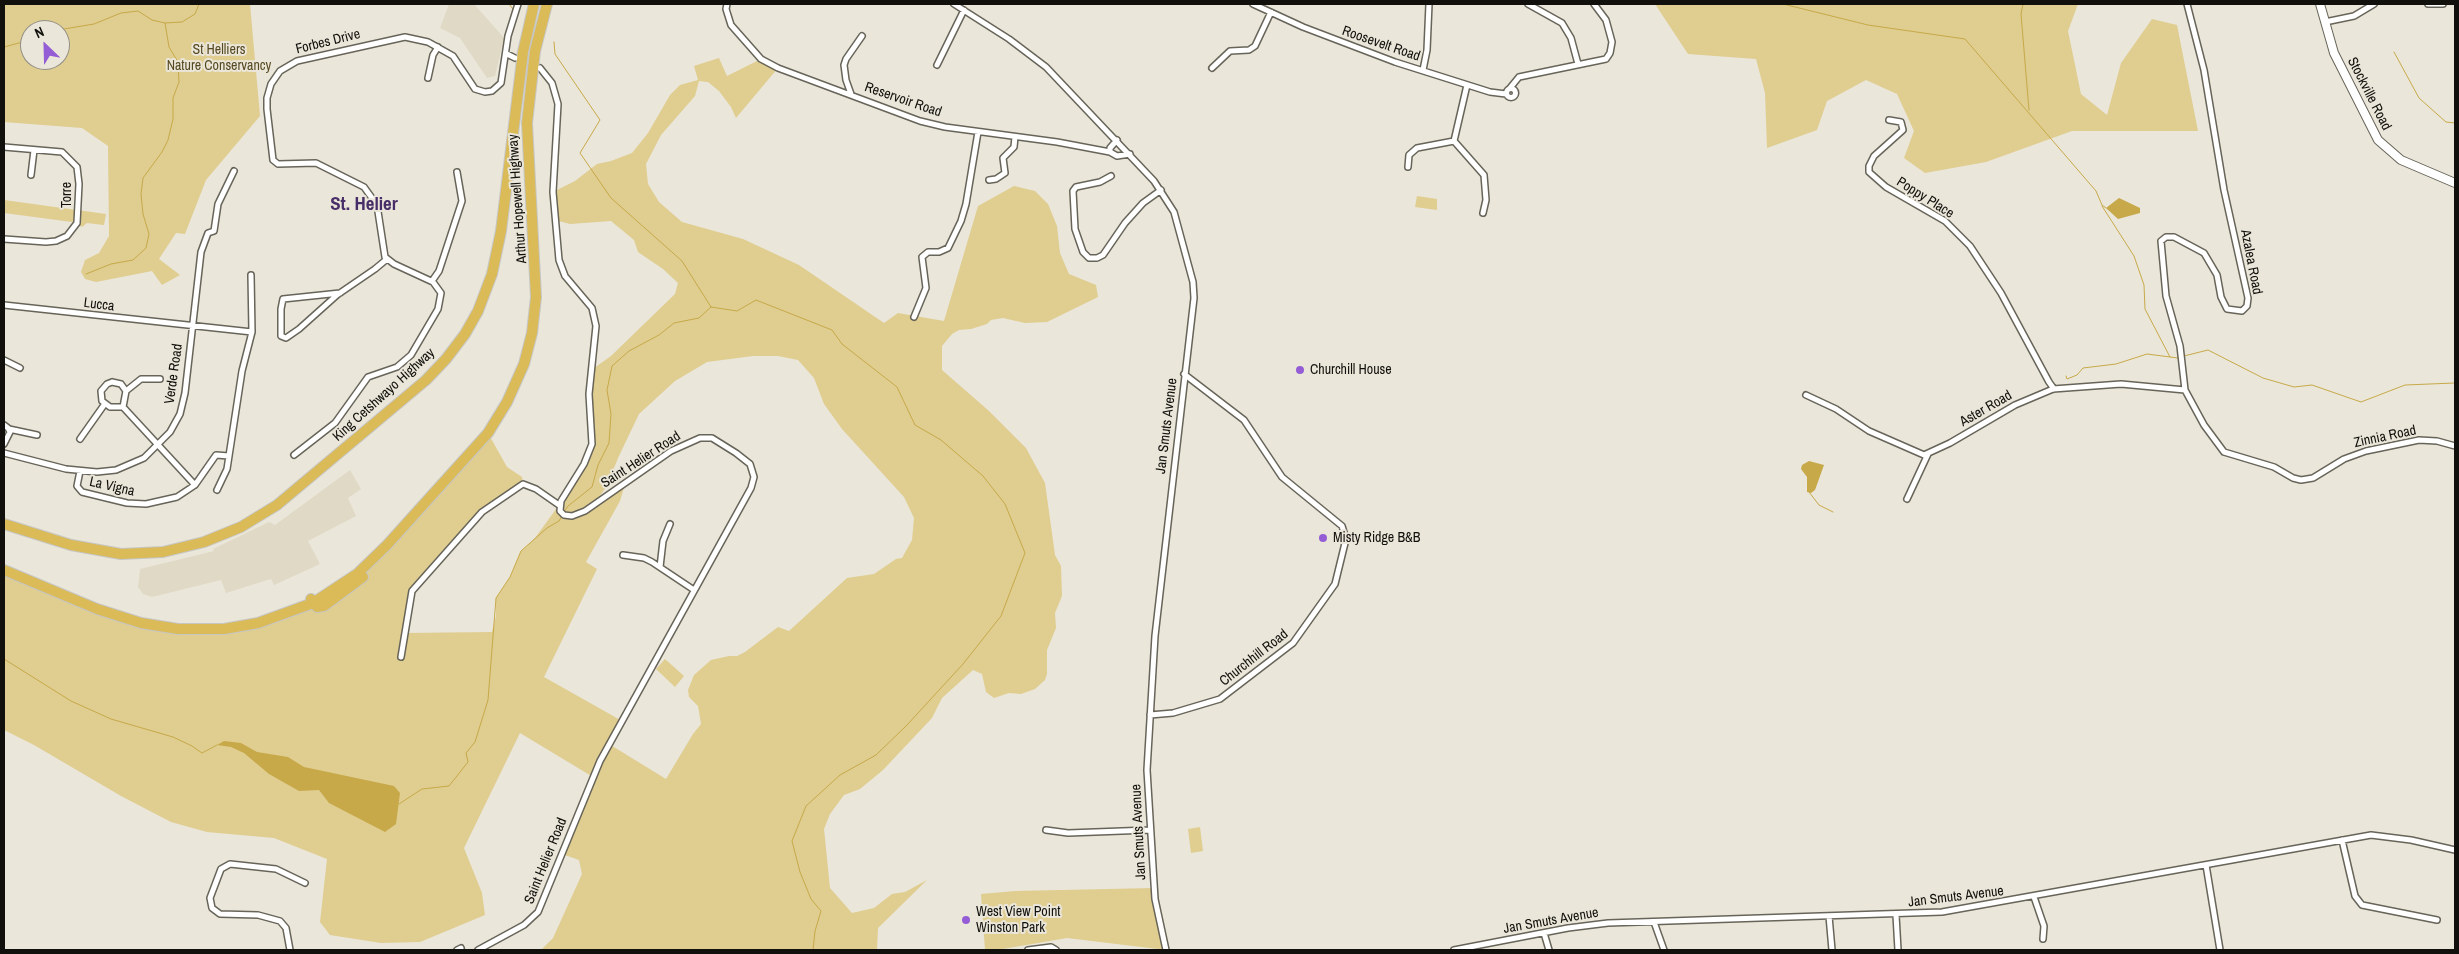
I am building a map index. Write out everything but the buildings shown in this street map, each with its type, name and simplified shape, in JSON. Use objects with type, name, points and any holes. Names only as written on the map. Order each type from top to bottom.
[{"type":"highway","name":"King Cetshwayo Highway","points":[[4,524],[71,545],[121,554],[163,552],[204,542],[241,527],[277,505],[426,382],[465,334],[478,311],[492,274],[499,241],[523,52],[534,4]]},
{"type":"highway","name":"Arthur Hopewell Highway","points":[[4,570],[120,618],[168,628],[199,630],[242,626],[280,616],[312,601],[357,574],[405,526],[481,442],[507,402],[524,364],[531,340],[536,303],[536,274],[527,153],[527,123],[535,51],[546,4]]},
{"type":"street","points":[[516,58],[507,54],[508,36],[518,4]]},
{"type":"street","name":"Reservoir Road","points":[[727,4],[726,10],[731,24],[761,58],[778,68],[920,121],[978,132],[1110,152],[1117,156],[1130,154]]},
{"type":"street","name":"Jan Smuts Avenue","points":[[954,4],[1009,39],[1046,67],[1117,140],[1161,190],[1177,220],[1194,290],[1158,605],[1147,770],[1155,899],[1166,950]]},
{"type":"street","name":"Roosevelt Road","points":[[1253,4],[1323,35],[1468,85],[1490,92],[1506,94]]},
{"type":"street","points":[[1424,70],[1429,4]]},
{"type":"street","points":[[1528,4],[1562,23],[1571,38],[1578,64]]},
{"type":"street","points":[[1510,88],[1514,90],[1515,95],[1510,97],[1506,94],[1510,88],[1519,77],[1606,59],[1611,50],[1612,42],[1606,20],[1594,4]]},
{"type":"street","name":"Azalea Road","points":[[2185,390],[2180,346],[2166,296],[2161,241],[2166,237],[2174,237],[2190,243],[2204,253],[2217,275],[2221,297],[2227,308],[2242,311],[2248,301],[2224,190],[2204,70],[2187,4]]},
{"type":"street","name":"Stockville Road","points":[[2320,4],[2334,53],[2378,140],[2401,160],[2455,183]]},
{"type":"street","points":[[2325,22],[2354,16],[2374,4]]},
{"type":"street","points":[[2428,4],[2443,4]]},
{"type":"street","points":[[937,65],[964,10]]},
{"type":"street","points":[[1212,68],[1230,51],[1249,50],[1254,46],[1271,12]]},
{"type":"street","points":[[851,94],[846,80],[844,65],[851,50],[862,36]]},
{"type":"street","name":"Forbes Drive","points":[[387,259],[382,248],[380,219],[376,202],[364,187],[316,163],[305,161],[278,164],[273,160],[267,109],[268,92],[274,78],[280,71],[302,60],[395,38],[416,39],[438,47],[457,60],[470,85],[485,92],[492,91],[502,83],[507,54]]},
{"type":"street","points":[[428,78],[433,55],[438,47]]},
{"type":"street","name":"Saint Helier Road","points":[[478,950],[524,925],[538,912],[600,762],[751,488],[753,479],[753,469],[750,464],[724,444],[712,438],[705,438],[678,447],[593,506],[577,514],[568,516],[562,514],[559,505],[584,464],[592,444],[589,389],[596,326],[590,305],[565,276],[559,260],[553,192],[558,104],[552,83],[540,68]]},
{"type":"street","points":[[1454,141],[1468,85]]},
{"type":"street","name":"Poppy Place","points":[[1889,120],[1901,122],[1903,130],[1874,156],[1869,166],[1869,172],[1899,195],[1945,222],[1970,246],[2000,293],[2054,389]]},
{"type":"street","points":[[914,317],[926,288],[922,257],[928,252],[939,252],[948,248],[963,215],[978,132]]},
{"type":"street","points":[[989,180],[996,179],[1005,173],[1003,158],[1014,147],[1015,137]]},
{"type":"street","points":[[1110,152],[1110,148],[1117,140]]},
{"type":"street","points":[[1408,167],[1409,155],[1417,148],[1454,141]]},
{"type":"street","points":[[1454,141],[1484,175],[1486,200],[1483,213]]},
{"type":"street","name":"Torre","points":[[4,147],[62,152],[75,164],[79,184],[77,222],[71,232],[56,241],[4,238]]},
{"type":"street","points":[[31,175],[34,150]]},
{"type":"street","name":"Verde Road","points":[[4,453],[80,471],[97,472],[123,468],[144,458],[170,432],[180,414],[185,393],[191,326],[201,252],[207,236],[210,232],[214,231],[218,204],[234,170]]},
{"type":"street","points":[[432,281],[439,271],[462,202],[457,172]]},
{"type":"street","points":[[1111,176],[1100,182],[1076,187],[1073,190],[1075,229],[1083,252],[1087,257],[1096,259],[1103,255],[1125,223],[1142,203],[1161,190]]},
{"type":"street","points":[[294,455],[335,424],[368,378],[397,366],[415,351],[441,300],[439,289],[432,281],[387,259],[340,293],[299,329],[285,338],[281,336],[282,300],[340,293]]},
{"type":"street","points":[[217,490],[224,475],[229,456],[242,371],[252,332],[251,275]]},
{"type":"street","name":"Lucca","points":[[4,305],[191,326]]},
{"type":"street","points":[[191,326],[252,332]]},
{"type":"street","points":[[4,360],[20,368]]},
{"type":"street","name":"Churchhill Road","points":[[1150,715],[1173,713],[1220,699],[1288,648],[1336,584],[1345,542],[1343,527],[1282,477],[1244,420],[1184,374]]},
{"type":"street","points":[[123,408],[126,391],[141,379],[160,380]]},
{"type":"street","points":[[80,439],[104,405],[101,393],[107,384],[119,383],[126,391]]},
{"type":"street","name":"Aster Road","points":[[1928,454],[2015,404],[2054,389],[2127,384],[2185,390]]},
{"type":"street","name":"Zinnia Road","points":[[2185,390],[2204,425],[2224,452],[2274,467],[2297,479],[2313,478],[2355,454],[2402,443],[2426,440],[2455,446]]},
{"type":"street","points":[[1806,395],[1836,409],[1869,431],[1916,452],[1928,454],[1907,499]]},
{"type":"street","points":[[104,405],[123,408],[195,485]]},
{"type":"street","points":[[4,424],[9,429],[37,435]]},
{"type":"street","points":[[4,444],[9,429]]},
{"type":"street","name":"La Vigna","points":[[80,471],[77,486],[82,492],[133,504],[171,500],[195,485],[214,457],[221,454],[229,456]]},
{"type":"street","points":[[401,657],[412,591],[419,580],[484,510],[523,484],[536,489],[559,505]]},
{"type":"street","points":[[660,567],[663,541],[670,524]]},
{"type":"street","points":[[622,555],[644,558],[694,590]]},
{"type":"street","points":[[1046,830],[1068,833],[1150,830]]},
{"type":"street","name":"Jan Smuts Avenue","points":[[1454,950],[1597,924],[1942,912],[2034,897],[2342,840],[2382,835],[2455,850]]},
{"type":"street","points":[[2342,840],[2357,901],[2362,905],[2437,920]]},
{"type":"street","points":[[290,950],[284,924],[258,915],[220,914],[212,908],[210,898],[220,869],[230,864],[276,869],[305,883]]},
{"type":"street","points":[[2206,865],[2220,950]]},
{"type":"street","points":[[2034,897],[2044,926],[2043,939]]},
{"type":"street","points":[[1896,915],[1898,950]]},
{"type":"street","points":[[1828,916],[1832,950]]},
{"type":"street","points":[[1654,922],[1664,950]]},
{"type":"street","points":[[1544,933],[1549,950]]},
{"type":"street","points":[[1028,950],[1051,946],[1056,950]]},
{"type":"shaded area","points":[[449,4],[474,4],[504,38],[495,76],[487,78],[460,38],[440,28]]},
{"type":"shaded area","points":[[2119,198],[2140,208],[2140,213],[2118,219],[2106,208]]},
{"type":"shaded area","points":[[1809,461],[1824,465],[1815,490],[1811,493],[1807,492],[1807,477],[1801,469],[1802,465]]},
{"type":"shaded area","points":[[350,470],[361,489],[348,498],[356,516],[308,541],[320,564],[274,585],[271,579],[226,593],[221,580],[152,597],[143,594],[138,587],[140,569],[214,551],[213,549],[269,522],[275,525]]},
{"type":"shaded area","points":[[224,741],[241,743],[257,752],[288,757],[304,767],[394,786],[400,793],[396,824],[385,832],[329,803],[319,790],[299,791],[269,774],[244,753],[231,747],[217,745]]},
{"type":"green space","name":"St Helliers Nature Conservancy","points":[[4,4],[250,4],[260,116],[206,180],[185,234],[176,233],[159,259],[180,275],[162,285],[152,271],[96,282],[85,279],[81,272],[85,260],[99,253],[109,236],[108,146],[82,128],[4,122]]},
{"type":"green space","points":[[1655,4],[2078,4],[2068,31],[2081,94],[2107,115],[2121,63],[2152,19],[2177,25],[2198,131],[2072,131],[1986,162],[1925,173],[1904,158],[1914,131],[1897,94],[1866,80],[1827,101],[1817,130],[1767,148],[1765,93],[1756,59],[1688,54]]},
{"type":"green space","points":[[719,58],[727,76],[761,59],[778,68],[736,118],[731,107],[719,91],[708,82],[699,81],[695,96],[661,135],[646,164],[648,184],[659,202],[682,222],[743,239],[799,265],[884,323],[898,313],[944,321],[978,206],[1014,186],[1035,191],[1048,204],[1057,226],[1060,253],[1069,274],[1096,285],[1098,297],[1047,322],[1025,323],[1003,318],[991,320],[987,324],[971,329],[959,330],[952,334],[942,346],[942,370],[989,411],[1026,448],[1045,483],[1055,555],[1061,566],[1062,596],[1055,613],[1056,628],[1047,650],[1047,674],[1045,680],[1035,689],[1021,694],[1009,693],[994,698],[986,692],[982,674],[973,670],[942,698],[932,718],[883,770],[860,789],[844,795],[830,814],[824,829],[830,888],[852,913],[874,908],[892,894],[905,892],[927,880],[878,928],[877,950],[541,950],[553,938],[582,874],[579,860],[562,854],[593,777],[520,733],[464,848],[482,893],[485,915],[420,942],[381,943],[330,935],[320,922],[327,859],[274,838],[207,832],[171,822],[4,730],[4,570],[120,618],[199,630],[280,616],[357,574],[488,433],[507,467],[522,477],[523,484],[489,506],[412,591],[405,633],[492,632],[496,616],[496,598],[510,577],[521,551],[535,538],[559,505],[591,449],[590,371],[611,356],[675,294],[678,283],[663,269],[638,252],[634,240],[611,221],[570,224],[555,220],[553,192],[575,181],[597,164],[632,153],[648,133],[670,95],[680,85],[698,80],[694,66]],"holes":[[[753,356],[778,356],[798,360],[814,378],[824,404],[842,429],[904,497],[914,518],[912,540],[902,558],[896,559],[874,574],[847,578],[789,631],[778,627],[745,652],[737,656],[711,660],[694,675],[688,690],[689,697],[698,706],[701,724],[666,779],[609,744],[622,721],[544,677],[597,569],[586,562],[620,501],[625,484],[594,504],[607,486],[639,414],[675,381],[707,362]]]},
{"type":"green space","points":[[1417,196],[1437,199],[1437,210],[1415,207]]},
{"type":"green space","points":[[4,200],[106,214],[104,225],[87,223],[82,227],[72,222],[4,213]]},
{"type":"green space","points":[[665,659],[684,676],[675,687],[656,669]]},
{"type":"green space","points":[[1200,827],[1203,851],[1191,853],[1188,829]]},
{"type":"green space","points":[[1154,888],[1166,950],[1067,938],[997,950],[985,950],[981,894],[1015,891]]},
{"type":"waterway","points":[[70,28],[94,24],[121,13],[138,11],[152,20],[165,23],[182,22],[195,14],[199,4]]},
{"type":"waterway","points":[[509,4],[513,9]]},
{"type":"waterway","points":[[1783,4],[1868,25],[1965,39],[2096,191],[2102,205],[2106,208]]},
{"type":"waterway","points":[[2023,4],[2021,14],[2029,110]]},
{"type":"waterway","points":[[86,274],[111,264],[133,260],[146,248],[149,234],[143,214],[141,194],[143,178],[162,152],[168,140],[173,119],[173,98],[179,82],[178,62],[169,47],[165,23]]},
{"type":"waterway","points":[[554,42],[555,54],[600,120],[580,153],[611,198],[682,261],[711,307],[737,311],[756,300],[832,330],[842,344],[897,387],[915,425],[941,440],[983,476],[1005,504],[1025,553],[1001,616],[963,664],[907,725],[876,755],[840,775],[806,806],[792,841],[800,872],[811,899],[821,911],[815,931],[813,950]]},
{"type":"waterway","points":[[4,47],[20,43]]},
{"type":"waterway","points":[[2394,52],[2419,98],[2446,122],[2455,123]]},
{"type":"waterway","points":[[2102,206],[2134,256],[2144,285],[2145,309],[2170,357]]},
{"type":"waterway","points":[[564,512],[568,506],[592,487],[598,465],[609,443],[611,414],[607,390],[612,366],[629,351],[659,335],[674,323],[699,318],[711,307]]},
{"type":"waterway","points":[[2184,356],[2208,350],[2263,378],[2294,387],[2312,385],[2361,402],[2405,385],[2455,383]]},
{"type":"waterway","points":[[2066,376],[2067,379],[2077,375],[2083,368],[2116,364],[2147,354],[2178,358]]},
{"type":"waterway","points":[[1809,492],[1819,505],[1833,512]]},
{"type":"waterway","points":[[399,804],[422,789],[449,786],[468,762],[466,753],[475,742],[488,700],[496,598],[510,577],[521,551],[547,528],[559,521],[562,516]]},
{"type":"waterway","points":[[4,659],[71,701],[111,719],[173,737],[202,753],[217,745]]},
{"type":"place","name":"Churchill House","points":[[1300,370]]},
{"type":"place","name":"Misty Ridge B&B","points":[[1323,538]]},
{"type":"place","name":"West View Point Winston Park","points":[[966,920]]},
{"type":"district","name":"St. Helier","points":[[364,205]]}]
